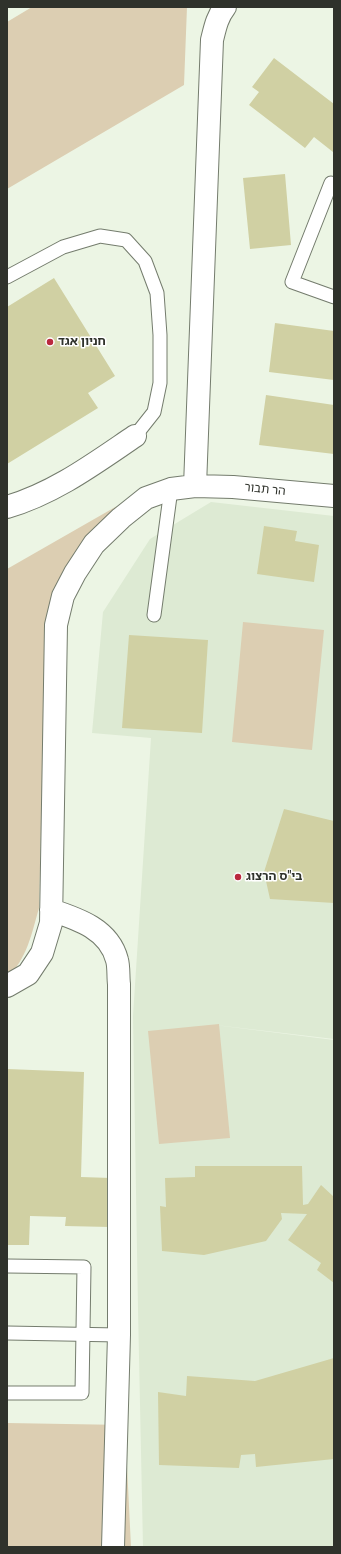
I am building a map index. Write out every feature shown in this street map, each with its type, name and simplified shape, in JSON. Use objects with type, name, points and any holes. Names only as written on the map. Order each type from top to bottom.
[{"type":"street","points":[[195,486],[212,40],[219,14],[225,7]]},
{"type":"street","points":[[7,507],[28,501],[71,478],[135,436]]},
{"type":"street","name":"הר תבור","points":[[7,986],[28,974],[42,953],[51,923],[56,625],[63,596],[75,573],[94,544],[120,518],[146,498],[171,489],[195,486],[233,486],[334,496]]},
{"type":"street","points":[[51,910],[82,920],[97,930],[110,943],[117,960],[119,984],[119,1335],[113,1547]]},
{"type":"lane","points":[[331,182],[292,282],[334,297]]},
{"type":"lane","points":[[7,277],[63,247],[100,236],[126,240],[144,262],[157,294],[160,335],[160,383],[154,412],[135,436]]},
{"type":"lane","points":[[154,614],[171,489]]},
{"type":"lane","points":[[7,1266],[84,1267],[82,1393],[7,1393]]},
{"type":"lane","points":[[7,1333],[119,1335]]},
{"type":"shaded area","points":[[32,7],[187,7],[184,85],[7,189],[7,22]]},
{"type":"shaded area","points":[[211,502],[334,516],[334,1039],[207,1024],[334,1040],[334,1547],[143,1547],[133,1016],[151,738],[92,733],[103,612],[150,539]]},
{"type":"shaded area","points":[[117,506],[73,557],[46,630],[39,908],[24,954],[14,970],[7,977],[7,569]]},
{"type":"shaded area","points":[[243,622],[324,630],[312,750],[232,742]]},
{"type":"shaded area","points":[[219,1024],[230,1138],[159,1144],[148,1031]]},
{"type":"shaded area","points":[[7,1423],[125,1425],[131,1547],[7,1547]]},
{"type":"building","points":[[274,58],[334,104],[333,152],[314,137],[305,148],[249,105],[259,92],[252,87]]},
{"type":"building","points":[[285,174],[291,245],[250,249],[243,178]]},
{"type":"building","name":"חניון אגד","points":[[54,278],[115,376],[88,393],[98,408],[7,464],[7,307]]},
{"type":"building","points":[[275,323],[334,331],[334,380],[269,372]]},
{"type":"building","points":[[266,395],[334,405],[334,454],[259,445]]},
{"type":"building","points":[[264,526],[297,531],[295,541],[319,545],[314,582],[257,574]]},
{"type":"building","points":[[129,635],[208,640],[202,733],[122,728]]},
{"type":"building","points":[[284,809],[334,821],[334,903],[270,899],[264,872]]},
{"type":"building","points":[[7,1069],[84,1072],[81,1177],[111,1178],[110,1227],[65,1226],[66,1217],[30,1216],[29,1245],[7,1245]]},
{"type":"building","points":[[195,1166],[302,1166],[303,1205],[308,1204],[321,1185],[334,1197],[334,1283],[317,1270],[321,1263],[288,1240],[307,1214],[281,1213],[282,1219],[266,1241],[204,1255],[162,1251],[160,1206],[166,1207],[165,1178],[195,1177]]},
{"type":"building","points":[[334,1358],[334,1459],[256,1467],[255,1454],[241,1455],[239,1468],[159,1465],[158,1392],[186,1396],[187,1376],[255,1381]]},
{"type":"place","name":"חניון אגד","points":[[50,342]]},
{"type":"place","name":"בי\"ס הרצוג","points":[[238,877]]}]
